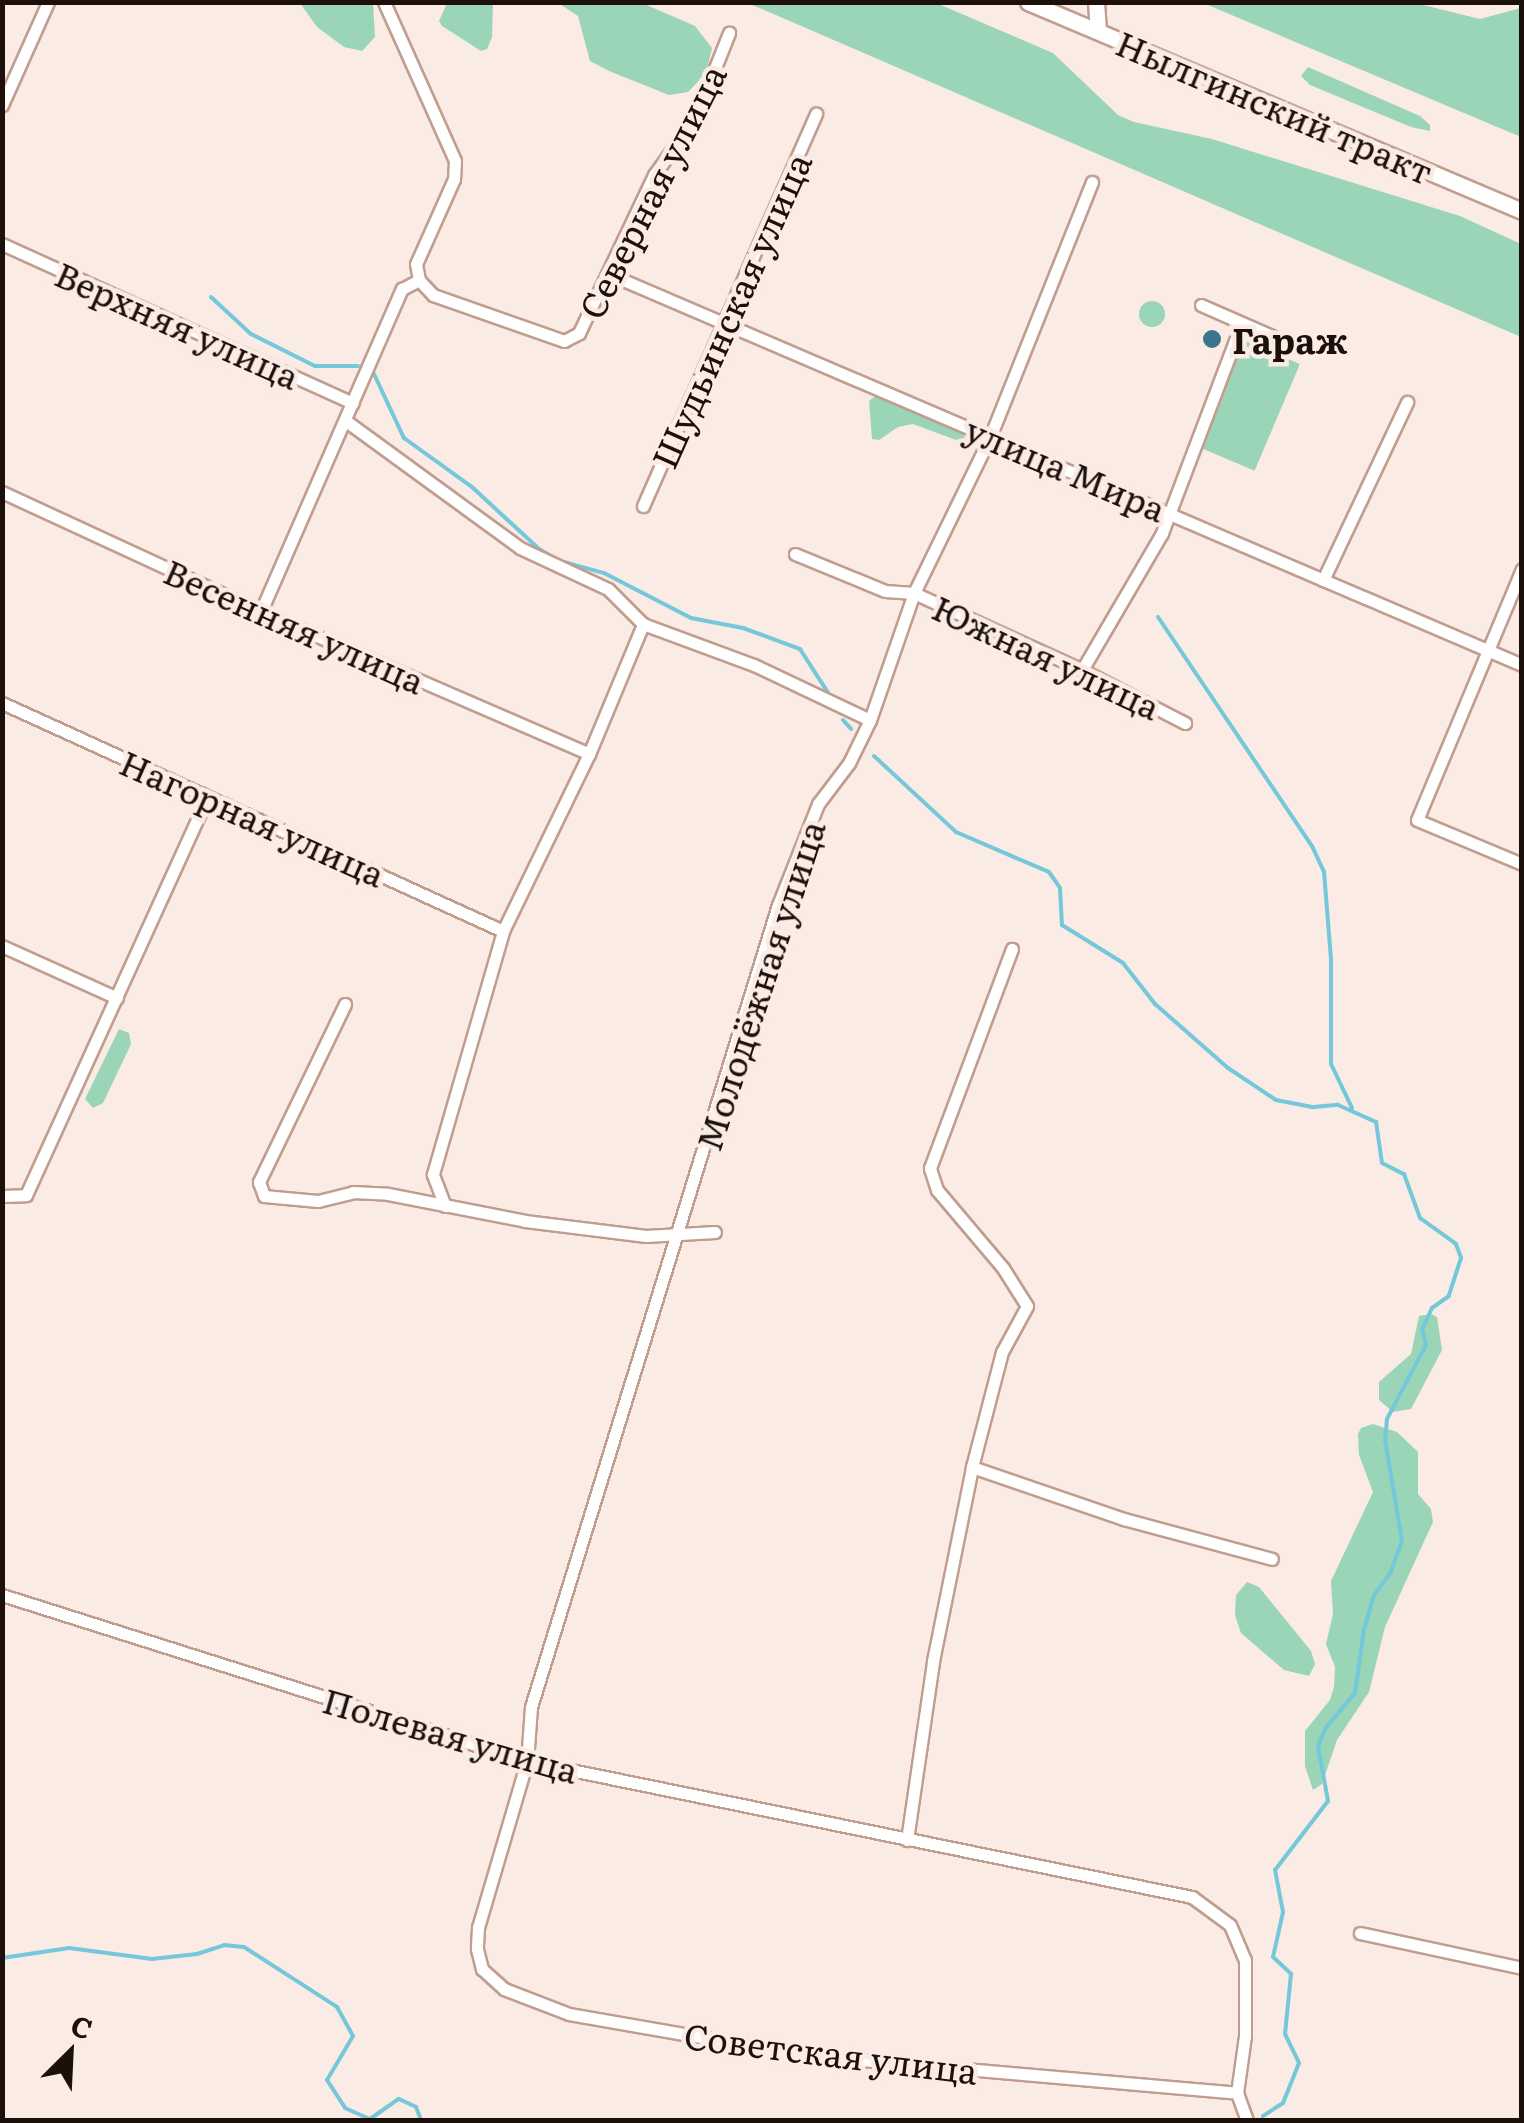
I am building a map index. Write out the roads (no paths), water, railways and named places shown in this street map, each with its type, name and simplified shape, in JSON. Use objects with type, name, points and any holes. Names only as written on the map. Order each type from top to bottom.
[{"type":"main road","name":"Нылгинский тракт","points":[[1028,2],[1522,211]]},
{"type":"main road","points":[[1096,2],[1098,32]]},
{"type":"street","points":[[2,105],[48,2]]},
{"type":"street","points":[[261,612],[402,289],[419,280],[416,264],[454,179],[456,162],[384,2]]},
{"type":"street","name":"Северная улица","points":[[419,280],[433,295],[564,341],[579,333],[654,174],[695,118],[728,33]]},
{"type":"street","name":"Шудьинская улица","points":[[644,506],[816,113]]},
{"type":"street","name":"Молодёжная улица","points":[[478,1927],[527,1762],[531,1707],[680,1236],[778,906],[818,804],[848,763],[870,720],[914,594],[990,437],[1092,182]]},
{"type":"street","name":"Верхняя улица","points":[[4,249],[353,404]]},
{"type":"street","name":"улица Мира","points":[[609,274],[1522,665]]},
{"type":"street","points":[[1202,306],[1274,336]]},
{"type":"street","points":[[1082,670],[1162,533],[1242,325]]},
{"type":"street","points":[[1324,580],[1406,402]]},
{"type":"street","points":[[346,420],[520,548],[608,589],[643,624],[754,666],[870,720]]},
{"type":"street","name":"Весенняя улица","points":[[2,492],[261,612],[589,754]]},
{"type":"street","name":"Южная улица","points":[[795,554],[885,592],[914,594],[1082,670],[1185,723]]},
{"type":"street","points":[[1522,568],[1484,649],[1417,820],[1522,864]]},
{"type":"street","points":[[446,1206],[433,1174],[504,931],[589,754],[643,624]]},
{"type":"street","name":"Нагорная улица","points":[[2,703],[504,931]]},
{"type":"street","points":[[2,1196],[26,1195],[207,797]]},
{"type":"street","points":[[2,946],[118,998]]},
{"type":"street","points":[[907,1840],[933,1661],[972,1467],[1002,1352],[1027,1306],[937,1190],[930,1168],[1012,949]]},
{"type":"street","points":[[345,1004],[259,1182],[264,1196],[318,1201],[354,1192],[388,1194],[525,1221],[680,1236],[715,1232]]},
{"type":"street","points":[[972,1467],[1124,1520],[1272,1560]]},
{"type":"street","name":"Полевая улица","points":[[2,1595],[527,1762],[1206,1904],[1230,1926],[1246,1960],[1244,2036],[1237,2093]]},
{"type":"street","name":"Советская улица","points":[[478,1927],[479,1961],[492,1980],[515,1996],[570,2014],[805,2055],[1237,2093]]},
{"type":"street","points":[[1360,1933],[1522,1968]]},
{"type":"street","points":[[1237,2093],[1247,2120]]},
{"type":"waterway","points":[[211,297],[251,334],[315,366],[358,366]]},
{"type":"waterway","points":[[374,374],[404,438],[472,487],[539,549],[560,561],[604,573],[691,618],[743,628],[800,649],[830,696]]},
{"type":"waterway","points":[[1158,617],[1312,846],[1324,872],[1331,959],[1331,1064],[1352,1108]]},
{"type":"waterway","points":[[843,720],[851,729]]},
{"type":"waterway","points":[[874,756],[956,832],[1049,872],[1060,888],[1062,925],[1123,963],[1155,1004],[1228,1068],[1276,1100],[1313,1107],[1338,1105],[1376,1122],[1382,1163],[1404,1174],[1420,1218],[1456,1244],[1461,1258],[1449,1296],[1432,1308],[1422,1329],[1426,1345],[1387,1419],[1385,1440],[1402,1541],[1391,1572],[1374,1595],[1364,1629],[1355,1693],[1325,1729],[1318,1746],[1328,1801],[1275,1870],[1283,1912],[1273,1957],[1291,1974],[1285,2034],[1299,2063],[1283,2103],[1263,2116]]},
{"type":"waterway","points":[[2,1958],[69,1948],[152,1959],[197,1954],[224,1945],[244,1947],[337,2007],[353,2036],[327,2080],[345,2108],[370,2119],[399,2099],[416,2107],[421,2120]]},
{"type":"place","name":"Гараж","points":[[1212,339]]}]
